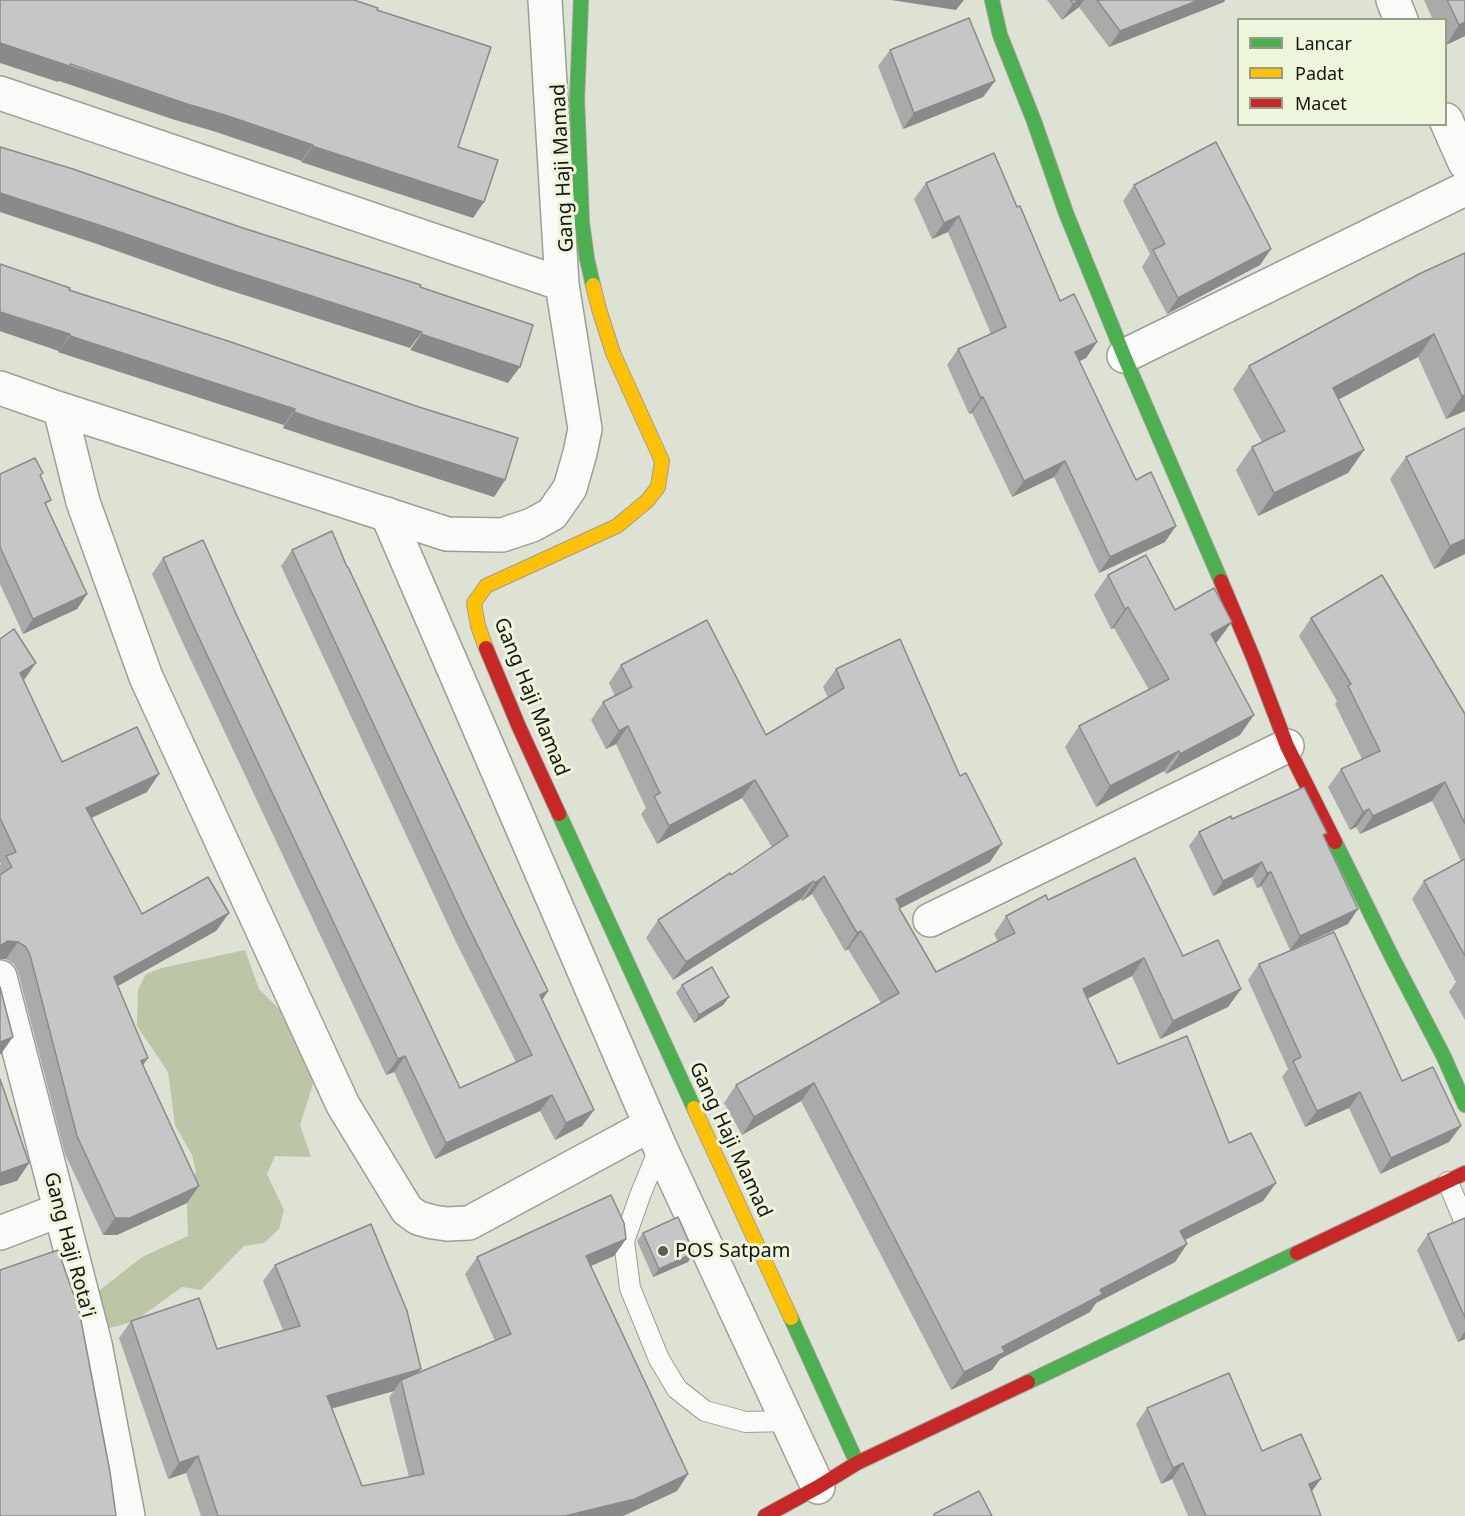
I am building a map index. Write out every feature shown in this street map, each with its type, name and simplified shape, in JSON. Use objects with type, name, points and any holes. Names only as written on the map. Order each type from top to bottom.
[{"type":"street","name":"Gang Haji Mamad","points":[[581,0],[577,100],[582,224],[587,259],[613,353],[662,461],[658,487],[647,501],[617,526],[486,586],[474,603],[478,626],[519,727],[857,1463]]},
{"type":"street","points":[[992,0],[1000,35],[1034,121],[1066,213],[1124,357],[1248,647],[1287,746],[1444,1057],[1465,1105]]},
{"type":"street","points":[[1393,0],[1400,18]]},
{"type":"street","points":[[0,388],[447,534],[502,536],[532,525],[552,514],[570,489],[585,429],[562,284],[538,2]]},
{"type":"street","points":[[0,93],[562,284]]},
{"type":"street","points":[[1447,122],[1465,163]]},
{"type":"street","points":[[1124,357],[1465,189]]},
{"type":"street","points":[[60,409],[83,502],[146,677],[343,1105],[407,1210],[418,1218],[433,1222],[447,1224],[469,1222],[655,1136]]},
{"type":"street","points":[[387,514],[655,1136],[818,1487]]},
{"type":"street","points":[[930,920],[1287,746]]},
{"type":"street","name":"Gang Haji Rota'i","points":[[0,977],[95,1344],[128,1516]]},
{"type":"street","points":[[765,1516],[857,1463],[1457,1178]]},
{"type":"street","points":[[0,1233],[60,1210]]},
{"type":"lane","points":[[655,1136],[641,1192],[624,1240],[630,1288],[659,1359],[677,1389],[705,1410],[746,1422],[787,1421]]},
{"type":"lane","points":[[1457,1178],[1465,1223]]},
{"type":"green space","points":[[245,950],[259,989],[303,1033],[318,1068],[300,1125],[311,1157],[275,1156],[267,1174],[284,1210],[279,1229],[264,1243],[244,1246],[201,1290],[182,1287],[135,1321],[96,1332],[77,1308],[142,1257],[188,1236],[187,1203],[196,1171],[192,1155],[175,1125],[168,1072],[137,1026],[138,990],[146,974],[162,968]]},
{"type":"building","points":[[0,0],[354,0],[378,8],[377,10],[491,47],[458,147],[498,160],[484,202],[70,64],[69,66],[0,43]]},
{"type":"building","points":[[1097,0],[1199,0],[1120,31]]},
{"type":"building","points":[[1447,0],[1465,0],[1465,22],[1459,25]]},
{"type":"building","points":[[969,18],[995,81],[914,113],[890,50]]},
{"type":"building","points":[[1216,142],[1271,249],[1178,298],[1153,250],[1165,244],[1134,185]]},
{"type":"building","points":[[0,147],[73,169],[240,227],[421,285],[420,287],[533,325],[520,367],[421,334],[422,332],[0,193]]},
{"type":"building","points":[[994,153],[1017,207],[1020,206],[1060,301],[1074,294],[1097,342],[1075,352],[1136,480],[1151,472],[1176,526],[1110,557],[1065,461],[1024,481],[958,349],[1006,327],[959,216],[944,223],[926,183]]},
{"type":"building","points":[[1465,253],[1465,395],[1462,396],[1434,334],[1333,388],[1364,450],[1274,493],[1252,447],[1285,431],[1249,366],[1419,274]]},
{"type":"building","points":[[0,264],[70,288],[69,290],[518,438],[505,480],[320,421],[294,412],[295,409],[0,312]]},
{"type":"building","points":[[1465,428],[1465,539],[1450,546],[1406,457]]},
{"type":"building","points":[[35,458],[43,473],[40,475],[51,500],[45,503],[87,594],[33,619],[0,547],[0,474]]},
{"type":"building","points":[[332,531],[548,991],[540,995],[594,1110],[566,1123],[552,1095],[446,1143],[405,1056],[398,1059],[163,558],[203,540],[460,1088],[532,1055],[467,924],[292,550]]},
{"type":"building","points":[[1146,555],[1175,610],[1214,588],[1232,622],[1211,634],[1254,715],[1180,754],[1179,751],[1110,786],[1079,726],[1169,679],[1128,607],[1125,609],[1108,575]]},
{"type":"building","points":[[1382,575],[1465,714],[1465,824],[1445,782],[1373,816],[1369,809],[1363,812],[1341,769],[1380,751],[1348,686],[1351,684],[1311,618]]},
{"type":"building","points":[[707,620],[766,735],[844,688],[836,669],[900,639],[960,776],[966,773],[1002,844],[896,899],[936,972],[1015,933],[1006,916],[1046,895],[1048,900],[1135,858],[1183,956],[1218,940],[1241,989],[1173,1021],[1144,958],[1083,989],[1118,1064],[1187,1036],[1229,1143],[1251,1133],[1276,1183],[1180,1231],[1187,1244],[1100,1290],[1103,1294],[1002,1347],[1005,1352],[964,1372],[814,1083],[754,1117],[736,1085],[899,993],[861,931],[857,933],[824,876],[686,962],[658,920],[730,873],[731,875],[788,836],[755,780],[669,826],[654,796],[660,793],[628,726],[619,731],[603,702],[632,687],[621,665]]},
{"type":"building","points":[[14,629],[36,663],[20,673],[62,762],[137,727],[159,774],[86,808],[142,914],[208,877],[229,913],[114,977],[148,1058],[141,1061],[199,1186],[130,1218],[115,1218],[77,1136],[30,955],[26,947],[18,942],[8,941],[0,946],[0,875],[12,867],[6,856],[16,852],[0,818],[0,639]]},
{"type":"building","points":[[1304,787],[1327,833],[1323,835],[1358,909],[1300,936],[1271,872],[1267,873],[1262,862],[1223,881],[1199,832],[1231,816],[1232,819]]},
{"type":"building","points":[[1465,859],[1465,956],[1424,881]]},
{"type":"building","points":[[1334,932],[1402,1081],[1433,1067],[1461,1126],[1391,1158],[1360,1092],[1317,1111],[1293,1061],[1301,1057],[1259,964]]},
{"type":"building","points":[[712,967],[729,997],[699,1015],[682,985]]},
{"type":"building","points":[[0,987],[13,1037],[0,1042]]},
{"type":"building","points":[[0,1079],[29,1163],[0,1173]]},
{"type":"building","points":[[611,1195],[624,1223],[626,1239],[586,1256],[688,1474],[635,1499],[565,1516],[218,1516],[198,1456],[179,1463],[131,1321],[199,1298],[217,1349],[300,1326],[275,1265],[371,1224],[407,1311],[421,1369],[327,1396],[362,1486],[424,1474],[401,1380],[511,1334],[477,1257]]},
{"type":"building","name":"POS Satpam","points":[[678,1217],[694,1253],[659,1269],[643,1233]]},
{"type":"building","points":[[1465,1218],[1465,1318],[1428,1234]]},
{"type":"building","points":[[58,1250],[79,1310],[110,1472],[116,1516],[0,1516],[0,1270]]},
{"type":"building","points":[[1229,1373],[1262,1451],[1301,1434],[1321,1479],[1309,1484],[1321,1516],[1206,1516],[1183,1463],[1173,1468],[1147,1408]]},
{"type":"building","points":[[979,1491],[992,1516],[934,1516],[934,1514]]},
{"type":"traffic: fast","points":[[581,0],[577,100],[582,223],[593,285]]},
{"type":"traffic: fast","points":[[992,0],[1000,35],[1034,121],[1066,213],[1124,356],[1221,581]]},
{"type":"traffic: fast","points":[[559,814],[694,1108]]},
{"type":"traffic: fast","points":[[1335,842],[1444,1057],[1465,1105]]},
{"type":"traffic: fast","points":[[1028,1382],[1297,1253]]},
{"type":"traffic: fast","points":[[791,1318],[857,1463]]},
{"type":"traffic: slow","points":[[486,648],[478,626],[474,603],[486,586],[617,526],[647,501],[658,487],[662,461],[613,353],[593,285]]},
{"type":"traffic: slow","points":[[694,1108],[791,1318]]},
{"type":"traffic: jam","points":[[1221,581],[1287,746],[1335,842]]},
{"type":"traffic: jam","points":[[486,648],[559,814]]},
{"type":"traffic: jam","points":[[1297,1253],[1465,1173]]},
{"type":"traffic: jam","points":[[765,1516],[857,1463],[1028,1382]]},
{"type":"place","name":"POS Satpam","points":[[663,1251]]}]
